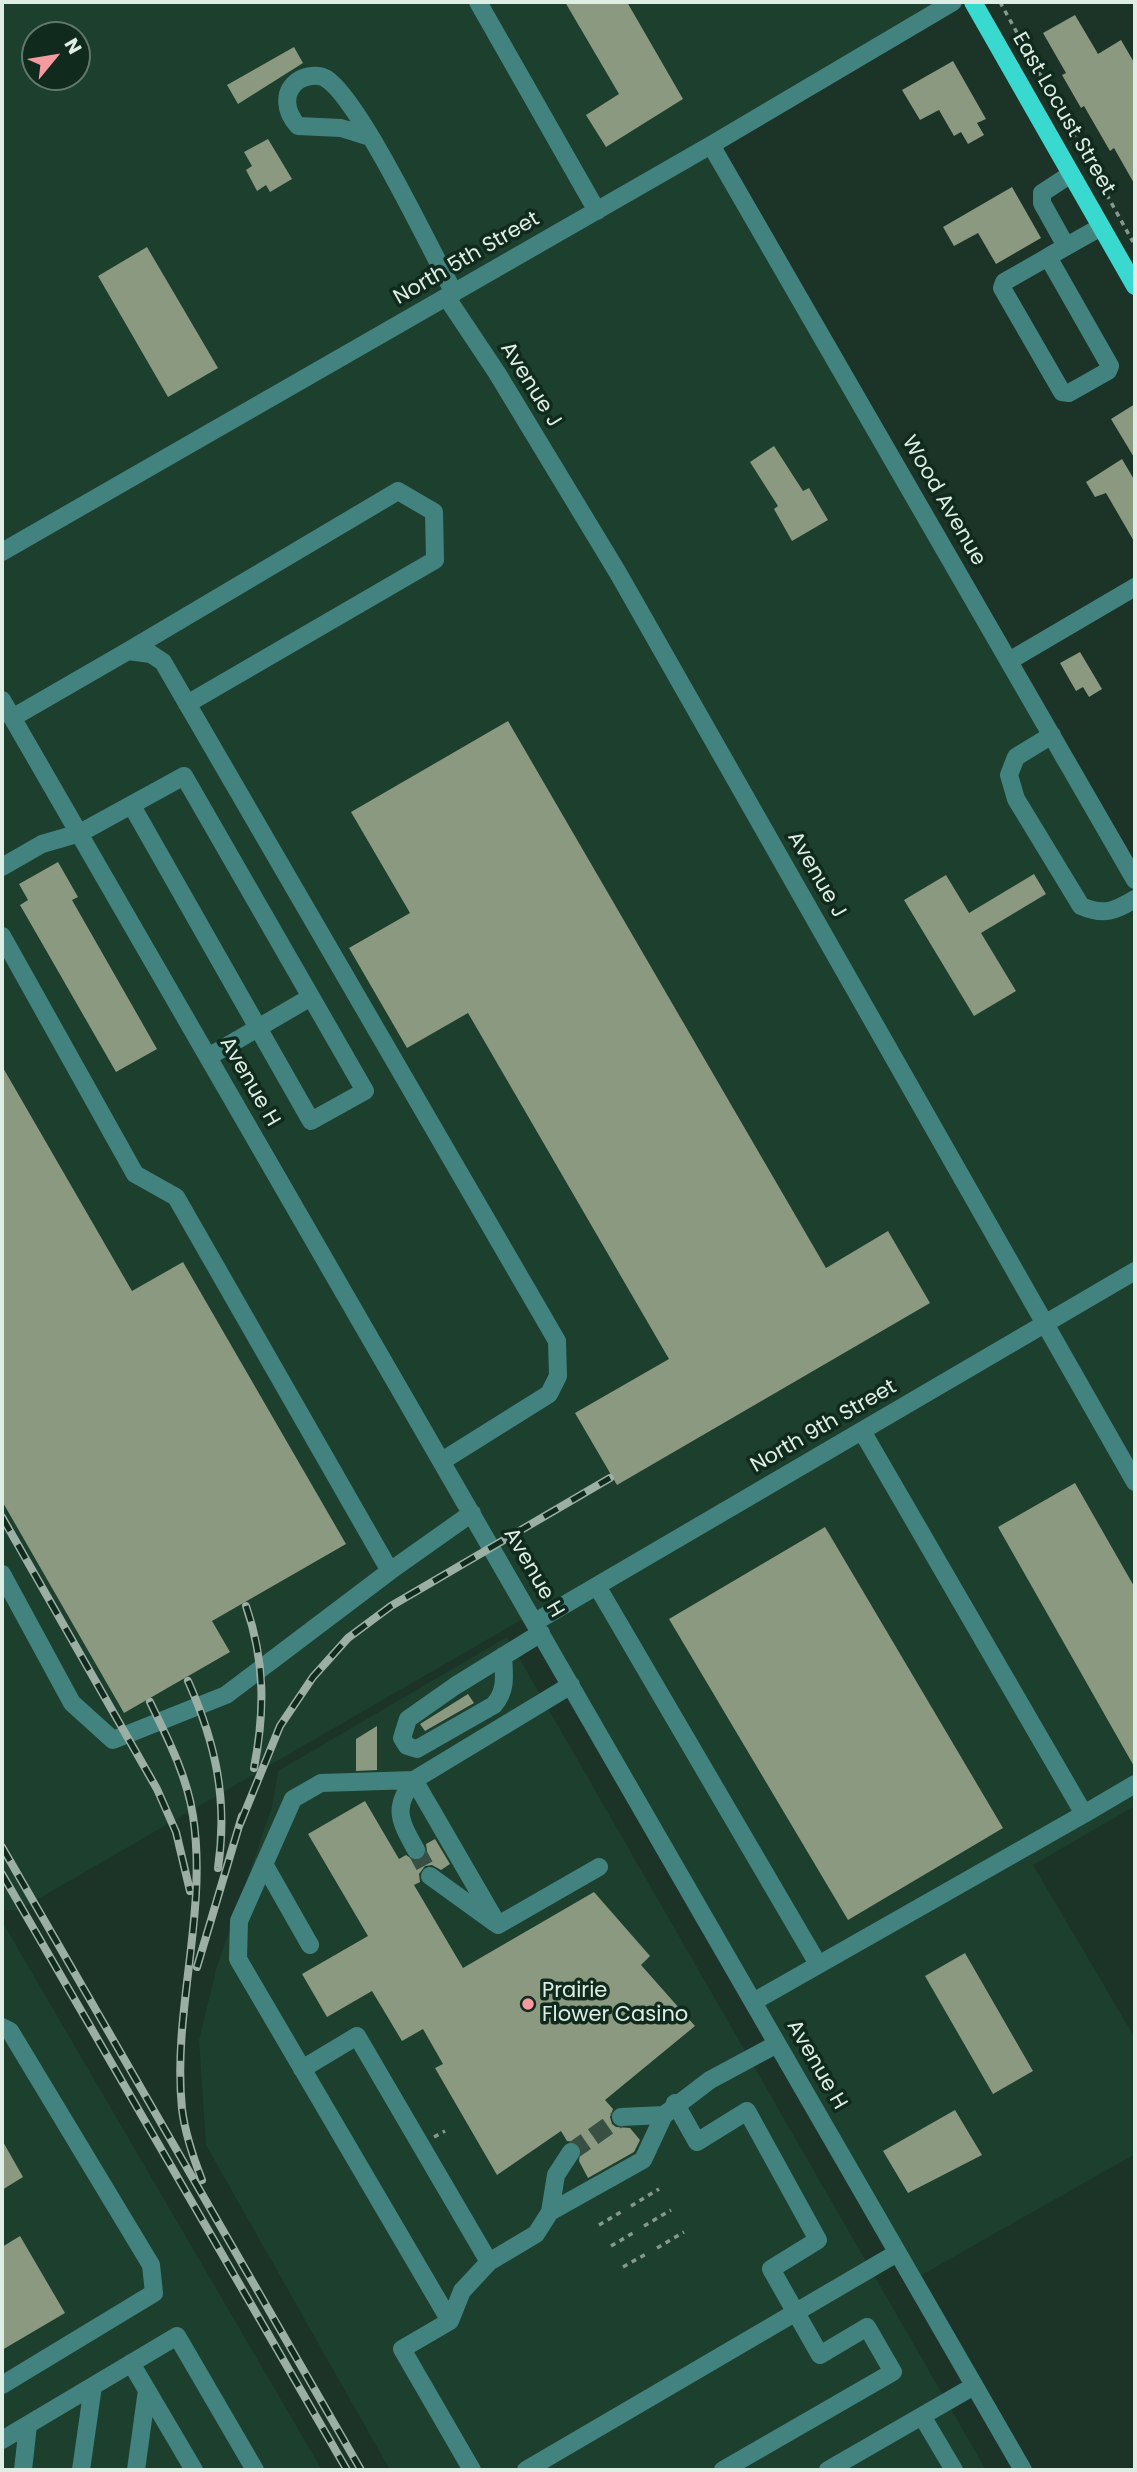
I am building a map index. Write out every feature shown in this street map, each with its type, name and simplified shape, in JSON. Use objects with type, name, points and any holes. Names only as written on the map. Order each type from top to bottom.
[{"type":"main road","name":"East Locust Street","points":[[972,2],[1135,286]]},
{"type":"street","points":[[478,2],[597,211]]},
{"type":"street","name":"North 5th Street","points":[[2,552],[597,211],[953,2]]},
{"type":"street","name":"Avenue J","points":[[370,137],[341,128],[298,126],[290,117],[286,103],[291,87],[300,79],[314,75],[324,77],[342,93],[370,137],[450,296],[618,573],[1135,1482]]},
{"type":"street","name":"Wood Avenue","points":[[711,145],[1135,880]]},
{"type":"street","points":[[1066,246],[1042,203],[1042,194],[1071,174]]},
{"type":"street","points":[[1048,257],[1110,366],[1108,371],[1069,393],[1062,392],[1002,288],[1004,282],[1066,246],[1101,227]]},
{"type":"street","points":[[12,718],[398,491],[434,512],[435,560],[187,704]]},
{"type":"street","points":[[1009,661],[1135,587]]},
{"type":"street","points":[[128,651],[152,654],[163,662],[557,1341],[558,1376],[549,1394],[442,1461]]},
{"type":"street","name":"Avenue H","points":[[2,700],[1023,2470]]},
{"type":"street","points":[[1052,735],[1016,757],[1009,775],[1016,799],[1082,906],[1099,914],[1115,911],[1135,900]]},
{"type":"street","points":[[2,864],[42,844],[80,833],[184,776],[365,1091],[311,1121],[132,806]]},
{"type":"street","points":[[2,936],[135,1174],[176,1197],[390,1571]]},
{"type":"street","points":[[208,1057],[311,997]]},
{"type":"street","name":"North 9th Street","points":[[503,1656],[505,1683],[502,1696],[494,1705],[417,1749],[407,1746],[402,1738],[408,1719],[503,1656],[597,1586],[1135,1271]]},
{"type":"street","points":[[862,1431],[1084,1814]]},
{"type":"street","points":[[2,1574],[72,1703],[113,1740],[226,1695],[390,1571],[472,1513]]},
{"type":"street","points":[[597,1586],[818,1964]]},
{"type":"street","points":[[416,1850],[398,1809],[402,1795],[414,1780],[571,1685]]},
{"type":"street","points":[[414,1780],[321,1783],[293,1799],[239,1921],[238,1959],[450,2321]]},
{"type":"street","points":[[414,1780],[498,1925]]},
{"type":"street","points":[[753,2002],[1135,1784]]},
{"type":"street","points":[[264,1864],[310,1945]]},
{"type":"street","points":[[498,1925],[599,1867]]},
{"type":"street","points":[[430,1876],[498,1925]]},
{"type":"street","points":[[2,2027],[10,2031],[151,2265],[155,2293],[2,2385]]},
{"type":"street","points":[[302,2069],[357,2036],[489,2262]]},
{"type":"street","points":[[621,2117],[669,2109],[710,2080],[777,2044]]},
{"type":"street","points":[[550,2212],[643,2160],[669,2109]]},
{"type":"street","points":[[669,2109],[697,2141],[747,2111],[818,2240],[771,2269],[820,2355],[867,2327],[893,2372],[723,2470]]},
{"type":"street","points":[[472,2470],[402,2349],[450,2321],[462,2291],[489,2262],[536,2234],[550,2212],[556,2175],[571,2152]]},
{"type":"street","points":[[526,2470],[897,2253]]},
{"type":"street","points":[[2,2441],[177,2336],[255,2470]]},
{"type":"street","points":[[131,2363],[190,2467]]},
{"type":"street","points":[[81,2470],[93,2386]]},
{"type":"street","points":[[828,2470],[974,2386]]},
{"type":"street","points":[[136,2470],[147,2390]]},
{"type":"street","points":[[922,2416],[954,2470]]},
{"type":"street","points":[[23,2470],[28,2425]]},
{"type":"path","points":[[1000,2],[1125,223],[1135,247]]},
{"type":"path","points":[[631,2206],[659,2189]]},
{"type":"path","points":[[644,2227],[671,2210]]},
{"type":"path","points":[[599,2225],[621,2212]]},
{"type":"path","points":[[657,2248],[684,2232]]},
{"type":"path","points":[[611,2246],[634,2233]]},
{"type":"path","points":[[623,2267],[646,2254]]},
{"type":"shaded area","points":[[2,2],[952,2],[711,145],[1135,880],[1135,1806],[1033,1865],[1135,2038],[1135,2154],[911,2281],[528,1616],[19,1910],[2,1910]]},
{"type":"shaded area","points":[[507,1637],[986,2470],[390,2470],[206,2145],[199,2040],[216,1970],[272,1807],[278,1771]]},
{"type":"shaded area","points":[[3,1923],[322,2470],[2,2470]]},
{"type":"building","points":[[565,2],[627,2],[683,99],[606,147],[586,115],[619,94]]},
{"type":"building","points":[[1075,15],[1098,54],[1121,40],[1135,64],[1135,185],[1114,148],[1110,151],[1084,106],[1081,108],[1062,75],[1066,73],[1043,33]]},
{"type":"building","points":[[294,47],[303,63],[238,104],[227,85]]},
{"type":"building","points":[[953,61],[986,119],[977,123],[984,135],[968,144],[961,132],[954,136],[939,110],[920,120],[902,90]]},
{"type":"building","points":[[268,139],[292,179],[270,192],[266,185],[257,191],[246,170],[252,166],[244,152]]},
{"type":"building","points":[[1012,187],[1041,238],[996,264],[978,233],[954,246],[943,227]]},
{"type":"building","points":[[147,247],[218,368],[168,397],[98,276]]},
{"type":"building","points":[[1135,404],[1135,459],[1111,419]]},
{"type":"building","points":[[774,446],[803,491],[809,488],[828,520],[792,541],[774,509],[778,506],[750,462]]},
{"type":"building","points":[[1122,459],[1135,481],[1135,543],[1106,493],[1095,497],[1086,482]]},
{"type":"building","points":[[1080,652],[1102,689],[1089,697],[1083,687],[1076,691],[1060,663]]},
{"type":"building","points":[[508,721],[826,1268],[888,1231],[930,1303],[617,1485],[575,1413],[669,1359],[468,1013],[407,1048],[349,948],[410,913],[351,812]]},
{"type":"building","points":[[58,862],[78,897],[72,900],[157,1049],[116,1072],[20,905],[28,900],[19,884]]},
{"type":"building","points":[[1034,874],[1046,894],[981,933],[1016,991],[974,1016],[904,900],[946,875],[969,913]]},
{"type":"building","points":[[2,1066],[132,1291],[183,1262],[346,1544],[212,1621],[230,1652],[124,1713],[2,1501]]},
{"type":"building","points":[[1075,1483],[1135,1588],[1135,1768],[998,1527]]},
{"type":"building","points":[[825,1527],[1003,1828],[848,1920],[669,1619]]},
{"type":"building","points":[[468,1694],[474,1703],[425,1731],[420,1724]]},
{"type":"building","points":[[377,1726],[377,1770],[356,1771],[356,1739]]},
{"type":"building","name":"Prairie Flower Casino","points":[[365,1801],[399,1859],[406,1855],[415,1861],[422,1860],[427,1851],[426,1844],[435,1839],[450,1864],[441,1870],[432,1865],[425,1866],[419,1874],[420,1882],[414,1885],[463,1968],[594,1892],[650,1956],[641,1965],[695,2026],[605,2100],[613,2109],[610,2117],[612,2124],[630,2128],[640,2140],[634,2152],[588,2178],[579,2161],[581,2146],[577,2142],[567,2141],[561,2131],[497,2175],[435,2068],[443,2064],[423,2029],[402,2041],[372,1991],[327,2017],[302,1974],[368,1936],[308,1834]]},
{"type":"building","points":[[965,1953],[1033,2071],[993,2094],[925,1976]]},
{"type":"building","points":[[955,2110],[982,2155],[908,2193],[883,2151]]},
{"type":"building","points":[[2,2140],[23,2177],[2,2190]]},
{"type":"building","points":[[20,2236],[65,2313],[2,2350],[2,2247]]},
{"type":"tunnel","points":[[416,1850],[430,1876]]},
{"type":"tunnel","points":[[571,2152],[621,2117]]},
{"type":"railway","points":[[240,1824],[280,1726],[313,1677],[348,1638],[391,1606],[610,1478]]},
{"type":"railway","points":[[2,1517],[157,1789],[176,1832],[190,1891]]},
{"type":"railway","points":[[246,1606],[257,1646],[261,1686],[260,1726],[254,1768]]},
{"type":"railway","points":[[188,1681],[206,1727],[217,1773],[221,1819],[218,1868]]},
{"type":"railway","points":[[150,1702],[182,1772],[193,1816],[196,1889],[180,2072],[185,2127],[202,2180]]},
{"type":"railway","points":[[197,1967],[242,1816]]},
{"type":"railway","points":[[2,1847],[361,2470]]},
{"type":"railway","points":[[2,1874],[347,2470]]},
{"type":"place","name":"Prairie Flower Casino","points":[[528,2004]]}]
